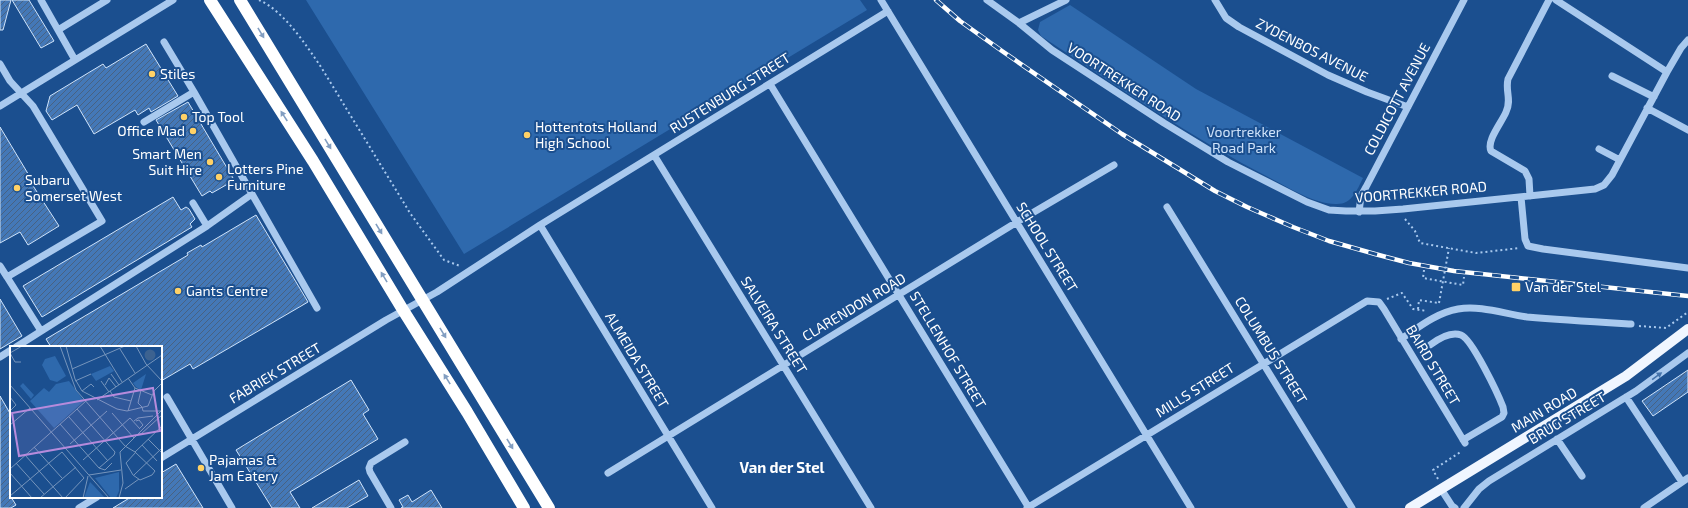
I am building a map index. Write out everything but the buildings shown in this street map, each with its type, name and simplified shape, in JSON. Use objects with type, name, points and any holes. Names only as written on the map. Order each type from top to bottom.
[{"type":"highway","points":[[210,0],[313,161],[524,508]]},
{"type":"highway","points":[[240,0],[549,508]]},
{"type":"main road","name":"MAIN ROAD","points":[[1410,508],[1626,376],[1688,329]]},
{"type":"street","points":[[41,0],[75,60]]},
{"type":"street","points":[[58,30],[107,0]]},
{"type":"street","points":[[0,106],[173,0]]},
{"type":"street","name":"SCHOOL STREET","points":[[881,0],[1192,508]]},
{"type":"street","name":"VOORTREKKER ROAD","points":[[987,0],[1019,23],[1052,50],[1164,123],[1228,162],[1307,202],[1329,210],[1359,212],[1595,189],[1604,184],[1612,175],[1667,72],[1681,48],[1688,40]]},
{"type":"street","points":[[1019,23],[1066,0]]},
{"type":"street","name":"ZYDENBOS AVENUE","points":[[1215,0],[1226,18],[1238,27],[1328,75],[1367,92],[1408,107]]},
{"type":"street","name":"COLDICOTT AVENUE","points":[[1359,212],[1362,196],[1366,187],[1464,0]]},
{"type":"street","points":[[1530,196],[1529,178],[1525,171],[1491,151],[1490,144],[1510,103],[1506,89],[1508,79],[1549,0]]},
{"type":"street","points":[[1556,0],[1667,72]]},
{"type":"street","name":"RUSTENBURG STREET","points":[[423,300],[540,225],[888,11]]},
{"type":"street","points":[[164,42],[317,308]]},
{"type":"street","points":[[0,64],[10,81],[33,106],[102,221],[7,278]]},
{"type":"street","points":[[1612,76],[1654,97]]},
{"type":"street","name":"STELLENHOF STREET","points":[[770,84],[1028,508]]},
{"type":"street","points":[[144,122],[194,92]]},
{"type":"street","points":[[1648,108],[1688,130]]},
{"type":"street","points":[[1599,149],[1620,160]]},
{"type":"street","name":"SALVEIRA STREET","points":[[654,155],[871,508]]},
{"type":"street","name":"CLARENDON ROAD","points":[[608,473],[1017,222],[1114,165]]},
{"type":"street","points":[[18,346],[207,226],[252,194]]},
{"type":"street","points":[[1521,197],[1525,238],[1528,246],[1688,268]]},
{"type":"street","points":[[193,203],[207,226]]},
{"type":"street","name":"COLUMBUS STREET","points":[[1167,207],[1352,508]]},
{"type":"street","name":"ALMEIDA STREET","points":[[540,225],[712,508]]},
{"type":"street","points":[[0,266],[41,332]]},
{"type":"street","name":"FABRIEK STREET","points":[[162,457],[403,310],[423,300]]},
{"type":"street","name":"MILLS STREET","points":[[1028,508],[1357,306],[1367,302],[1378,302]]},
{"type":"street","name":"BAIRD STREET","points":[[1378,302],[1464,441],[1502,417],[1504,413],[1503,407],[1472,345],[1464,336],[1460,334],[1443,336],[1430,345]]},
{"type":"street","points":[[1401,338],[1433,318],[1446,312],[1472,308],[1527,317],[1631,324]]},
{"type":"street","points":[[0,357],[10,351]]},
{"type":"street","name":"BRUG STREET","points":[[1464,508],[1489,481],[1626,397],[1688,353]]},
{"type":"street","points":[[167,397],[232,508]]},
{"type":"street","points":[[1626,397],[1685,480],[1644,508]]},
{"type":"street","points":[[1557,439],[1582,476]]},
{"type":"street","points":[[391,508],[369,468],[371,464],[404,442]]},
{"type":"street","points":[[1441,489],[1452,506],[1455,508]]},
{"type":"street","points":[[83,498],[86,504]]},
{"type":"street","points":[[79,508],[95,498]]},
{"type":"path","points":[[259,0],[285,20],[305,44],[321,67],[410,213],[444,260],[460,266],[465,274]]},
{"type":"path","points":[[1404,217],[1415,231],[1420,243],[1476,252],[1502,251],[1528,246]]},
{"type":"path","points":[[1418,309],[1419,300],[1439,304],[1449,248]]},
{"type":"path","points":[[1424,270],[1423,278],[1463,285],[1464,276]]},
{"type":"path","points":[[1378,302],[1402,293],[1413,309],[1431,312]]},
{"type":"path","points":[[1631,324],[1666,328],[1688,312]]},
{"type":"path","points":[[1438,479],[1433,470],[1462,452]]},
{"type":"green space","name":"Hottentots Holland High School","points":[[306,0],[860,0],[867,10],[464,254]]},
{"type":"green space","name":"Voortrekker Road Park","points":[[1070,5],[1196,89],[1363,178],[1356,192],[1347,202],[1329,204],[1312,199],[1295,191],[1242,163],[1184,129],[1041,36],[1038,30],[1040,22]]},
{"type":"railway","points":[[936,0],[960,21],[1122,134],[1215,191],[1293,227],[1329,241],[1375,254],[1409,263],[1454,271],[1688,296]]},
{"type":"place","name":"Stiles","points":[[152,74]]},
{"type":"place","name":"Top Tool","points":[[184,117]]},
{"type":"place","name":"Office Mad","points":[[193,131]]},
{"type":"place","name":"Hottentots Holland High School","points":[[527,135]]},
{"type":"place","name":"Smart Men Suit Hire","points":[[210,162]]},
{"type":"place","name":"Lotters Pine Furniture","points":[[219,177]]},
{"type":"place","name":"Subaru Somerset West","points":[[17,188]]},
{"type":"place","name":"Van der Stel","points":[[1516,287]]},
{"type":"place","name":"Gants Centre","points":[[178,291]]},
{"type":"place","name":"Pajamas & Jam Eatery","points":[[201,468]]},
{"type":"district","name":"Van der Stel","points":[[782,468]]}]
